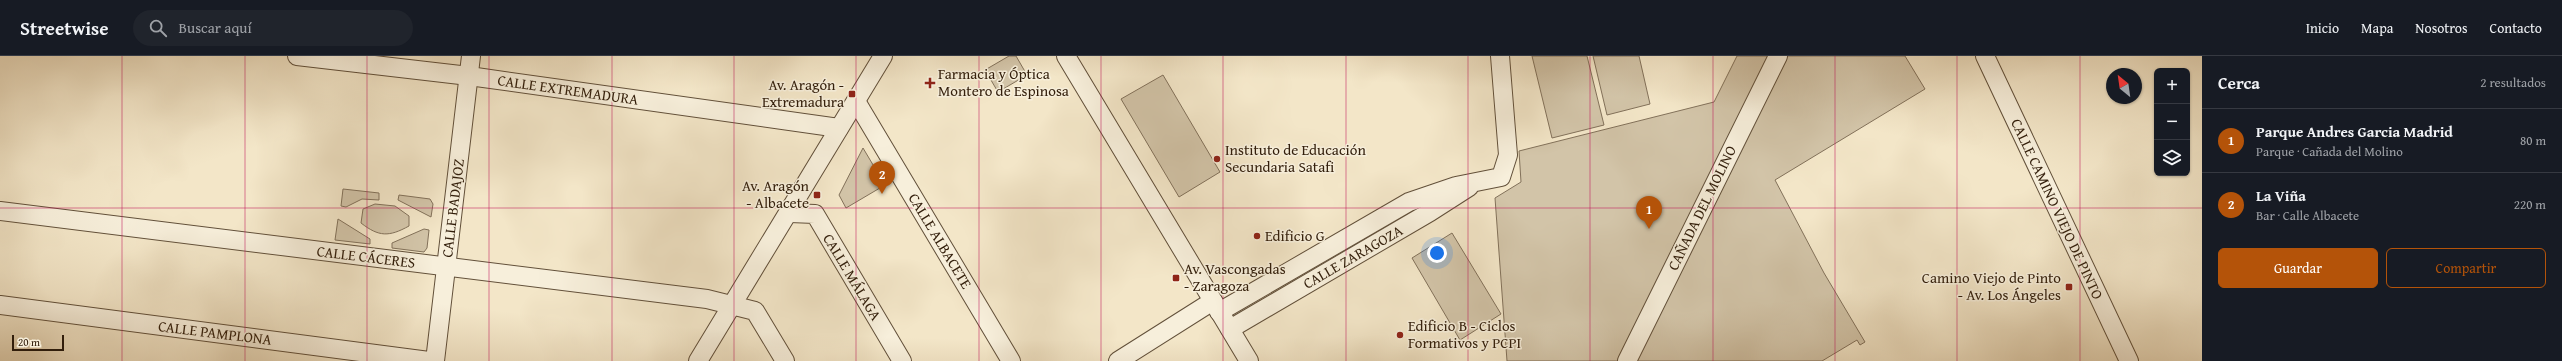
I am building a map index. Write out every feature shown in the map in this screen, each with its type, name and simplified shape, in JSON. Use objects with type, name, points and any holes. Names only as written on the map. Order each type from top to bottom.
[{"type":"street","name":"CALLE EXTREMADURA","points":[[297,56],[469,76],[839,128]]},
{"type":"street","name":"CALLE BADAJOZ","points":[[435,361],[472,56]]},
{"type":"street","points":[[698,361],[790,213],[883,56]]},
{"type":"street","points":[[1066,56],[1249,361]]},
{"type":"street","name":"CALLE ZARAGOZA","points":[[1118,361],[1216,306],[1409,202],[1456,186],[1501,177],[1508,155],[1500,56]]},
{"type":"street","name":"CAÑADA DEL MOLINO","points":[[1627,361],[1778,56]]},
{"type":"street","name":"CALLE CAMINO VIEJO DE PINTO","points":[[1985,56],[2129,361]]},
{"type":"street","name":"CALLE ALBACETE","points":[[856,101],[1011,361]]},
{"type":"street","name":"CALLE ZARAGOZA","points":[[1230,328],[1430,212],[1474,183]]},
{"type":"street","name":"CALLE CÁCERES","points":[[0,211],[707,299],[755,311],[785,361]]},
{"type":"street","name":"CALLE MÁLAGA","points":[[790,213],[815,214],[902,361]]},
{"type":"street","name":"CALLE PAMPLONA","points":[[0,305],[430,361]]},
{"type":"shaded area","points":[[1009,56],[1016,56],[1027,75],[998,92],[985,70]]},
{"type":"shaded area","points":[[1532,56],[1587,56],[1604,125],[1552,138]]},
{"type":"shaded area","points":[[1593,56],[1639,56],[1650,104],[1607,115]]},
{"type":"shaded area","points":[[1737,56],[1905,56],[1925,89],[1775,180],[1824,273],[1865,342],[1860,345],[1857,340],[1822,361],[1507,361],[1495,198],[1521,182],[1519,151],[1714,102]]},
{"type":"shaded area","points":[[1163,75],[1220,172],[1179,197],[1121,99]]},
{"type":"shaded area","points":[[863,148],[885,185],[846,208],[839,195]]},
{"type":"shaded area","points":[[343,189],[379,193],[379,200],[362,199],[346,207],[341,206]]},
{"type":"shaded area","points":[[399,195],[430,199],[433,204],[431,217],[398,200]]},
{"type":"shaded area","points":[[375,204],[395,206],[409,216],[409,226],[390,234],[379,233],[367,228],[361,223],[363,209]]},
{"type":"shaded area","points":[[338,219],[370,239],[370,244],[335,240]]},
{"type":"shaded area","points":[[424,229],[429,230],[427,248],[424,252],[392,248],[392,243]]},
{"type":"shaded area","points":[[1452,233],[1501,314],[1460,340],[1412,258]]},
{"type":"place","name":"Farmacia y Óptica Montero de Espinosa","points":[[930,83]]},
{"type":"place","name":"Av. Aragón - Extremadura","points":[[852,94]]},
{"type":"place","name":"Instituto de Educación Secundaria Satafi","points":[[1217,159]]},
{"type":"place","name":"La Viña","points":[[882,194]]},
{"type":"place","name":"Av. Aragón - Albacete","points":[[817,195]]},
{"type":"place","name":"Parque Andres Garcia Madrid","points":[[1649,229]]},
{"type":"place","name":"Edificio G","points":[[1257,236]]},
{"type":"place","name":"Av. Vascongadas - Zaragoza","points":[[1176,278]]},
{"type":"place","name":"Camino Viejo de Pinto - Av. Los Ángeles","points":[[2069,287]]},
{"type":"place","name":"Edificio B - Ciclos Formativos y PCPI","points":[[1400,335]]}]
